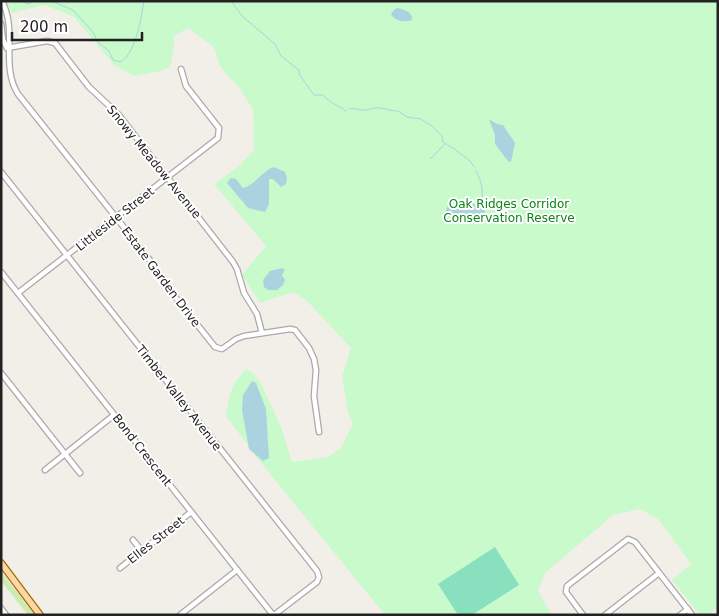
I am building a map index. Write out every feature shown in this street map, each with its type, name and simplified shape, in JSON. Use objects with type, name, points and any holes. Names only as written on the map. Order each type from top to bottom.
[{"type":"main road","points":[[1,563],[40,615]]},
{"type":"street","name":"Estate Garden Drive","points":[[2,1],[8,17],[10,40],[7,48]]},
{"type":"street","name":"Estate Garden Drive","points":[[1,24],[3,40],[7,48],[9,77],[15,89],[214,347],[222,349],[240,337],[262,333],[293,329],[297,332],[309,348],[316,365],[314,396],[319,432]]},
{"type":"street","name":"Snowy Meadow Avenue","points":[[7,48],[47,41],[54,42],[89,86],[118,114],[234,262],[244,293],[256,314],[262,333]]},
{"type":"street","name":"Littleside Street","points":[[18,293],[218,138],[220,134],[219,128],[186,86],[181,69]]},
{"type":"street","name":"Timber Valley Avenue","points":[[1,172],[317,571],[319,577],[316,582],[273,615]]},
{"type":"street","name":"Bond Crescent","points":[[1,272],[273,615]]},
{"type":"street","points":[[1,373],[80,473]]},
{"type":"street","points":[[45,470],[114,415]]},
{"type":"street","name":"Elles Street","points":[[120,568],[191,512]]},
{"type":"street","points":[[583,615],[566,592],[567,586],[625,540],[631,539],[692,615]]},
{"type":"street","points":[[134,540],[142,551]]},
{"type":"street","points":[[180,615],[237,570]]},
{"type":"street","points":[[606,615],[659,573]]},
{"type":"street","points":[[1,608],[6,615]]},
{"type":"street","points":[[680,615],[688,609]]},
{"type":"green space","name":"Oak Ridges Corridor Conservation Reserve","points":[[6,1],[718,1],[718,607],[708,615],[699,614],[672,580],[691,564],[658,519],[640,509],[613,515],[545,573],[538,591],[552,615],[385,615],[258,459],[226,416],[232,390],[246,369],[255,375],[262,385],[281,427],[292,462],[328,457],[341,448],[353,424],[348,412],[342,377],[351,348],[307,301],[294,292],[260,303],[242,275],[266,246],[214,184],[238,167],[254,150],[253,110],[239,87],[220,66],[214,47],[188,28],[174,36],[170,67],[161,71],[135,76],[114,65],[74,17],[45,5],[12,13]]},
{"type":"green space","points":[[495,547],[519,585],[472,615],[458,615],[438,584]]},
{"type":"green space","points":[[1,572],[35,615],[28,615],[1,581]]},
{"type":"water","points":[[397,8],[410,13],[412,20],[397,20],[391,14]]},
{"type":"water","points":[[489,119],[503,125],[515,143],[511,162],[508,161],[495,144],[495,135]]},
{"type":"water","points":[[274,167],[285,172],[286,184],[281,187],[273,179],[269,179],[269,204],[265,212],[248,208],[227,183],[231,178],[236,179],[243,188]]},
{"type":"water","points":[[471,204],[484,205],[485,213],[477,218],[463,220],[449,217],[446,212],[447,207],[450,205],[459,208]]},
{"type":"water","points":[[282,268],[285,270],[282,275],[285,280],[283,285],[277,290],[268,290],[264,287],[263,280],[270,271]]},
{"type":"water","points":[[252,381],[256,383],[266,409],[269,458],[263,461],[249,449],[242,410],[243,395]]},
{"type":"waterway","points":[[20,1],[28,4],[34,1]]},
{"type":"waterway","points":[[51,1],[73,10],[92,31],[98,42],[109,51],[113,60],[121,62],[134,43],[144,1]]},
{"type":"waterway","points":[[231,1],[242,16],[275,44],[281,56],[299,70],[299,74],[314,95],[323,95],[346,111]]},
{"type":"waterway","points":[[349,109],[367,110],[380,108],[398,111],[407,117],[421,119],[442,136],[443,142],[470,161],[474,167]]},
{"type":"waterway","points":[[430,159],[445,144]]},
{"type":"waterway","points":[[476,171],[482,187],[481,204]]}]
